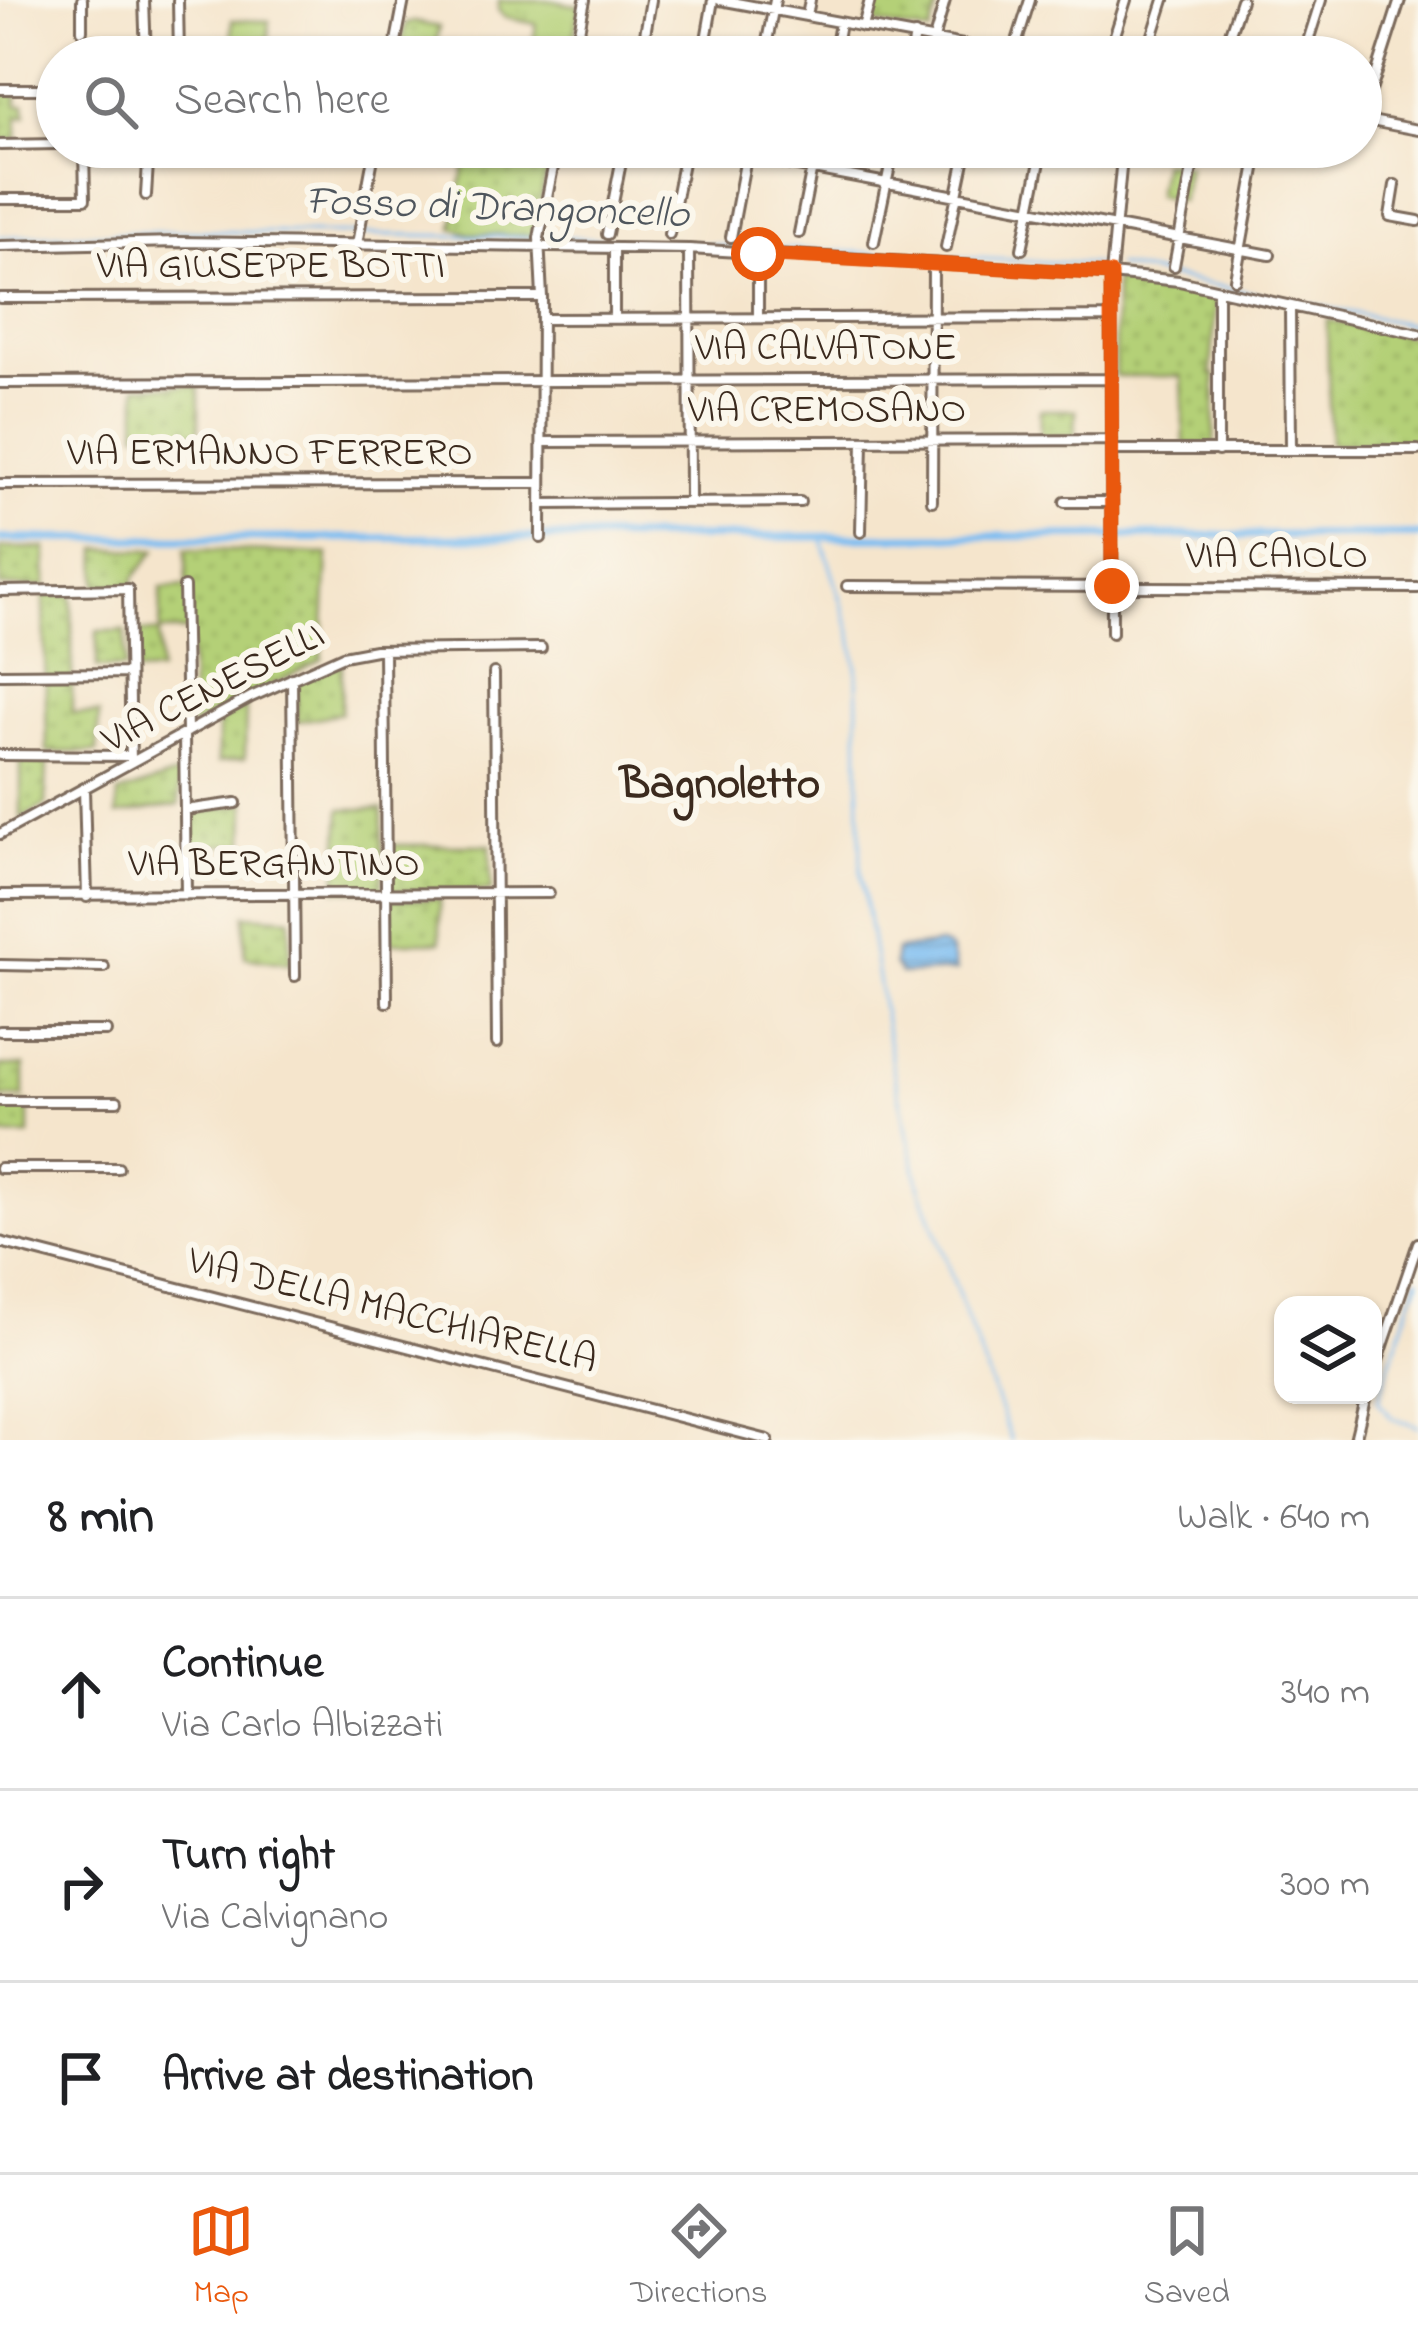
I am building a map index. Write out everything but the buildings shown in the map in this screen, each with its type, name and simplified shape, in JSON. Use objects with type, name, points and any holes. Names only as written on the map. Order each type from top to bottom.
[{"type":"street","points":[[82,0],[82,30]]},
{"type":"street","points":[[144,0],[145,36]]},
{"type":"street","points":[[178,0],[178,36]]},
{"type":"street","points":[[397,36],[404,0]]},
{"type":"street","points":[[578,36],[585,0]]},
{"type":"street","points":[[644,36],[651,0]]},
{"type":"street","points":[[708,36],[717,0],[774,4],[807,16],[920,36]]},
{"type":"street","points":[[807,16],[810,0]]},
{"type":"street","points":[[863,27],[870,0]]},
{"type":"street","points":[[935,36],[945,0]]},
{"type":"street","points":[[1019,36],[1030,0]]},
{"type":"street","points":[[1115,36],[1126,0]]},
{"type":"street","points":[[1153,36],[1164,0]]},
{"type":"street","points":[[1229,36],[1240,0]]},
{"type":"street","points":[[1310,36],[1321,0]]},
{"type":"street","points":[[1382,56],[1400,0]]},
{"type":"street","points":[[768,36],[774,4]]},
{"type":"street","points":[[837,36],[840,22]]},
{"type":"street","points":[[0,89],[36,88]]},
{"type":"street","points":[[1382,123],[1418,130]]},
{"type":"street","points":[[0,145],[36,144]]},
{"type":"street","points":[[0,199],[85,199],[85,168]]},
{"type":"street","points":[[146,195],[148,168]]},
{"type":"street","points":[[357,244],[371,168]]},
{"type":"street","points":[[541,538],[540,230],[553,168]]},
{"type":"street","points":[[608,234],[620,168]]},
{"type":"street","points":[[669,234],[682,168]]},
{"type":"street","points":[[731,236],[744,168]]},
{"type":"street","points":[[808,168],[1270,255]]},
{"type":"street","points":[[874,242],[890,168]]},
{"type":"street","points":[[946,247],[963,168]]},
{"type":"street","points":[[1022,249],[1039,168]]},
{"type":"street","points":[[1112,633],[1111,274],[1121,168]]},
{"type":"street","points":[[1174,266],[1192,168]]},
{"type":"street","points":[[1235,279],[1255,168]]},
{"type":"street","points":[[799,233],[812,169]]},
{"type":"street","points":[[1395,184],[1390,216],[1418,221]]},
{"type":"street","points":[[0,246],[689,249],[1111,274],[1218,290],[1418,334]]},
{"type":"street","points":[[614,248],[614,318]]},
{"type":"street","points":[[689,249],[690,503]]},
{"type":"street","points":[[758,254],[758,316]]},
{"type":"street","points":[[932,501],[933,264]]},
{"type":"street","points":[[1218,290],[1218,451]]},
{"type":"street","name":"VIA GIUSEPPE BOTTI","points":[[0,298],[542,297]]},
{"type":"street","points":[[1290,307],[1291,450]]},
{"type":"street","points":[[542,319],[1111,317]]},
{"type":"street","name":"VIA CALVATONE","points":[[0,383],[1111,379]]},
{"type":"street","name":"VIA CREMOSANO","points":[[542,442],[931,441],[1218,451],[1418,450]]},
{"type":"street","points":[[860,532],[863,442]]},
{"type":"street","name":"VIA ERMANNO FERRERO","points":[[0,484],[541,483]]},
{"type":"street","points":[[541,505],[800,502]]},
{"type":"street","points":[[1065,502],[1112,502]]},
{"type":"street","name":"VIA CAIOLO","points":[[847,586],[1418,588]]},
{"type":"street","points":[[184,587],[185,895]]},
{"type":"street","points":[[0,591],[128,590],[130,759],[0,755]]},
{"type":"street","name":"VIA CENESELLI","points":[[0,834],[130,759],[349,654],[541,648]]},
{"type":"street","points":[[384,650],[387,1002]]},
{"type":"street","points":[[0,674],[128,673]]},
{"type":"street","points":[[494,673],[497,1043]]},
{"type":"street","points":[[292,678],[295,976]]},
{"type":"street","points":[[84,789],[87,897]]},
{"type":"street","points":[[184,810],[236,803]]},
{"type":"street","name":"VIA BERGANTINO","points":[[0,895],[549,893]]},
{"type":"street","points":[[0,965],[104,967]]},
{"type":"street","points":[[0,1031],[106,1031]]},
{"type":"street","points":[[0,1101],[117,1101]]},
{"type":"street","points":[[0,1168],[118,1168]]},
{"type":"street","name":"VIA DELLA MACCHIARELLA","points":[[0,1242],[768,1440]]},
{"type":"street","points":[[1382,1349],[1418,1243]]},
{"type":"street","points":[[1355,1440],[1364,1404]]},
{"type":"green space","points":[[499,0],[548,0],[580,6],[574,36],[534,36],[536,24],[505,18],[498,10]]},
{"type":"green space","points":[[875,0],[940,0],[930,33],[868,22]]},
{"type":"green space","points":[[232,20],[269,21],[269,36],[232,36]]},
{"type":"green space","points":[[406,24],[439,27],[437,36],[403,36]]},
{"type":"green space","points":[[17,93],[17,105],[25,105],[26,116],[17,117],[17,139],[0,140],[0,94]]},
{"type":"green space","points":[[464,168],[547,168],[532,236],[470,234],[453,228]]},
{"type":"green space","points":[[1161,168],[1188,168],[1181,201],[1156,196]]},
{"type":"green space","points":[[1115,278],[1216,298],[1211,374],[1215,375],[1214,446],[1184,444],[1182,376],[1115,376]]},
{"type":"green space","points":[[1327,320],[1418,338],[1418,443],[1330,444]]},
{"type":"green space","points":[[137,386],[199,386],[199,432],[137,432]]},
{"type":"green space","points":[[1040,410],[1076,410],[1075,436],[1040,436]]},
{"type":"green space","points":[[0,548],[46,548],[46,586],[0,587]]},
{"type":"green space","points":[[98,549],[156,550],[133,585],[97,586]]},
{"type":"green space","points":[[186,549],[328,554],[322,659],[191,726],[190,631],[160,631],[161,588],[187,586]]},
{"type":"green space","points":[[44,595],[72,595],[72,713],[99,714],[97,752],[47,752]]},
{"type":"green space","points":[[97,631],[125,631],[125,668],[97,668]]},
{"type":"green space","points":[[132,632],[159,632],[159,672],[131,673]]},
{"type":"green space","points":[[342,662],[341,713],[297,722],[297,682]]},
{"type":"green space","points":[[246,706],[245,758],[218,762],[218,722]]},
{"type":"green space","points":[[47,758],[46,805],[21,818],[21,760]]},
{"type":"green space","points":[[179,774],[179,805],[117,815],[118,794]]},
{"type":"green space","points":[[246,803],[245,844],[214,845],[212,859],[189,860],[190,814]]},
{"type":"green space","points":[[341,809],[382,809],[382,891],[336,890]]},
{"type":"green space","points":[[389,845],[490,845],[491,891],[389,890]]},
{"type":"green space","points":[[390,899],[440,899],[440,942],[390,942]]},
{"type":"green space","points":[[245,915],[290,918],[290,964],[245,957]]},
{"type":"green space","points":[[0,1066],[24,1066],[24,1097],[0,1097]]},
{"type":"green space","points":[[0,1104],[29,1104],[29,1135],[0,1136]]},
{"type":"water","points":[[940,944],[950,949],[956,971],[900,974],[894,965],[896,950]]},
{"type":"waterway","name":"Fosso di Drangoncello","points":[[0,237],[190,231],[576,238],[1107,265]]},
{"type":"waterway","name":"Fosso di Drangoncello","points":[[1117,266],[1418,326]]},
{"type":"waterway","points":[[0,539],[1418,535]]},
{"type":"waterway","points":[[821,536],[857,668],[861,874],[892,1065],[920,1188],[1011,1440]]},
{"type":"waterway","name":"Fosso di Drangoncello","points":[[1418,1278],[1378,1401],[1392,1418],[1418,1427]]},
{"type":"district","name":"Bagnoletto","points":[[720,786]]},
{"type":"route","points":[[758,254],[1111,274],[1112,586]]}]
